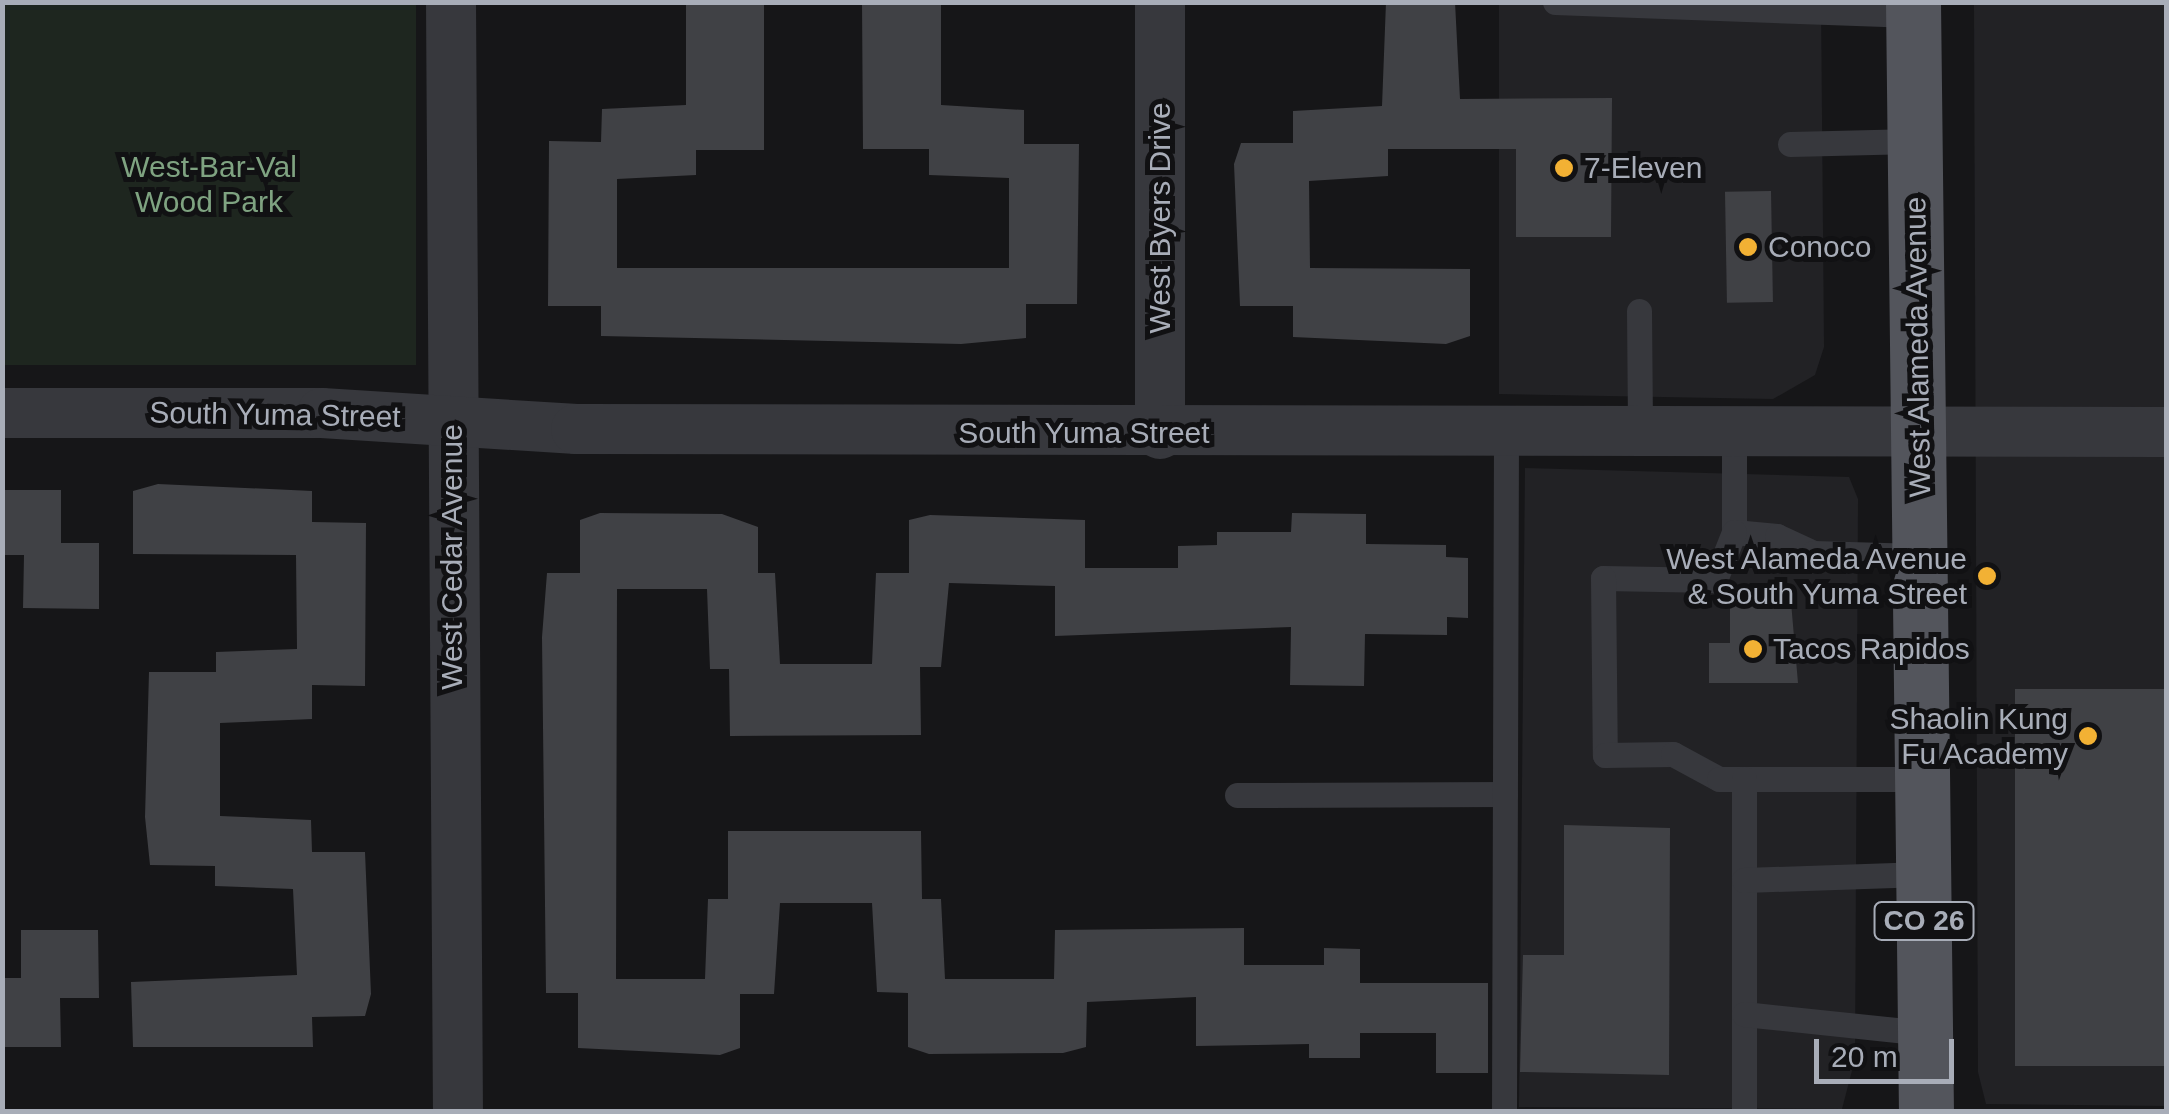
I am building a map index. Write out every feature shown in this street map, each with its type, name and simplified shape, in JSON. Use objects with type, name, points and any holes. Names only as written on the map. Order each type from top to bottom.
[{"type":"main road","name":"West Alameda Avenue","points":[[1913,8],[1926,1112]]},
{"type":"street","name":"West Cedar Avenue","points":[[451,2],[458,1112]]},
{"type":"street","name":"West Byers Drive","points":[[1160,2],[1160,434]]},
{"type":"street","name":"South Yuma Street","points":[[2,413],[451,420],[576,430],[1160,434],[2166,432]]},
{"type":"lane","points":[[1554,2],[1913,8]]},
{"type":"lane","points":[[1790,144],[1915,141]]},
{"type":"lane","points":[[1639,311],[1640,432]]},
{"type":"lane","points":[[1504,1112],[1506,432]]},
{"type":"lane","points":[[1734,432],[1734,532],[1716,580],[1603,578],[1605,755],[1673,754],[1719,779],[1923,778]]},
{"type":"lane","points":[[1734,532],[1777,536],[1813,553],[1920,556]]},
{"type":"lane","points":[[1744,779],[1744,1112]]},
{"type":"lane","points":[[1237,795],[1505,794]]},
{"type":"lane","points":[[1744,880],[1924,874]]},
{"type":"lane","points":[[1744,1014],[1925,1033]]},
{"type":"shaded area","points":[[1499,3],[1821,3],[1824,347],[1815,375],[1773,399],[1499,394]]},
{"type":"shaded area","points":[[1974,3],[2166,3],[2166,1106],[1986,1104],[1978,1072]]},
{"type":"shaded area","points":[[1525,468],[1849,477],[1858,499],[1855,1059],[1842,1109],[1519,1107]]},
{"type":"green space","name":"West-Bar-Val Wood Park","points":[[3,2],[416,2],[416,365],[3,365]]},
{"type":"building","points":[[686,2],[764,2],[764,150],[696,150],[696,175],[617,179],[617,268],[1009,268],[1009,178],[929,175],[929,149],[863,149],[862,2],[941,2],[941,105],[1024,110],[1024,144],[1079,144],[1077,304],[1026,304],[1026,338],[961,344],[601,336],[601,306],[548,306],[549,141],[601,142],[602,109],[686,105]]},
{"type":"building","points":[[1386,2],[1455,2],[1460,99],[1612,98],[1611,237],[1516,237],[1516,149],[1388,149],[1388,176],[1309,181],[1310,268],[1470,269],[1470,336],[1446,344],[1293,337],[1293,306],[1240,306],[1234,164],[1241,143],[1293,143],[1293,111],[1382,106]]},
{"type":"building","name":"Conoco","points":[[1771,191],[1773,302],[1727,303],[1725,192]]},
{"type":"building","points":[[158,484],[312,491],[312,522],[366,523],[365,686],[312,685],[312,719],[220,723],[220,816],[311,820],[312,852],[365,852],[371,994],[365,1016],[312,1017],[313,1047],[133,1047],[131,982],[297,975],[293,889],[215,886],[215,866],[150,865],[145,817],[149,672],[216,672],[216,652],[297,649],[296,555],[133,554],[133,491]]},
{"type":"building","points":[[2,490],[61,490],[61,543],[99,543],[99,609],[23,608],[24,555],[2,555]]},
{"type":"building","points":[[600,513],[722,514],[758,527],[758,573],[775,573],[780,664],[872,664],[876,573],[909,573],[909,520],[930,515],[1085,520],[1085,568],[1178,568],[1178,546],[1217,545],[1217,532],[1291,532],[1292,513],[1366,514],[1366,544],[1446,545],[1446,557],[1468,558],[1468,618],[1447,617],[1447,635],[1365,634],[1364,686],[1290,685],[1291,627],[1055,636],[1055,586],[949,583],[941,667],[920,667],[921,735],[730,736],[729,669],[710,669],[707,589],[617,589],[616,979],[705,979],[708,899],[728,899],[728,831],[921,831],[922,899],[941,899],[945,979],[1054,979],[1055,930],[1244,928],[1244,965],[1324,965],[1324,948],[1360,949],[1360,983],[1488,983],[1488,1073],[1436,1073],[1436,1033],[1360,1033],[1360,1058],[1309,1058],[1309,1044],[1196,1046],[1196,997],[1087,1002],[1086,1047],[1063,1053],[929,1054],[908,1047],[908,993],[877,992],[872,903],[780,903],[774,994],[740,994],[740,1048],[720,1055],[578,1048],[578,993],[546,993],[542,637],[547,573],[580,573],[580,520]]},
{"type":"building","points":[[1730,602],[1791,602],[1798,683],[1709,683],[1709,643],[1730,643]]},
{"type":"building","points":[[2015,689],[2165,689],[2165,1066],[2015,1066]]},
{"type":"building","points":[[1564,825],[1670,828],[1669,1075],[1520,1072],[1523,955],[1564,955]]},
{"type":"building","points":[[21,930],[98,930],[99,998],[60,998],[61,1047],[2,1047],[2,978],[21,978]]},
{"type":"place","name":"7-Eleven","points":[[1564,168]]},
{"type":"place","name":"Conoco","points":[[1748,247]]},
{"type":"place","name":"West Alameda Avenue & South Yuma Street","points":[[1987,576]]},
{"type":"place","name":"Tacos Rapidos","points":[[1753,649]]},
{"type":"place","name":"Shaolin Kung Fu Academy","points":[[2088,736]]}]
